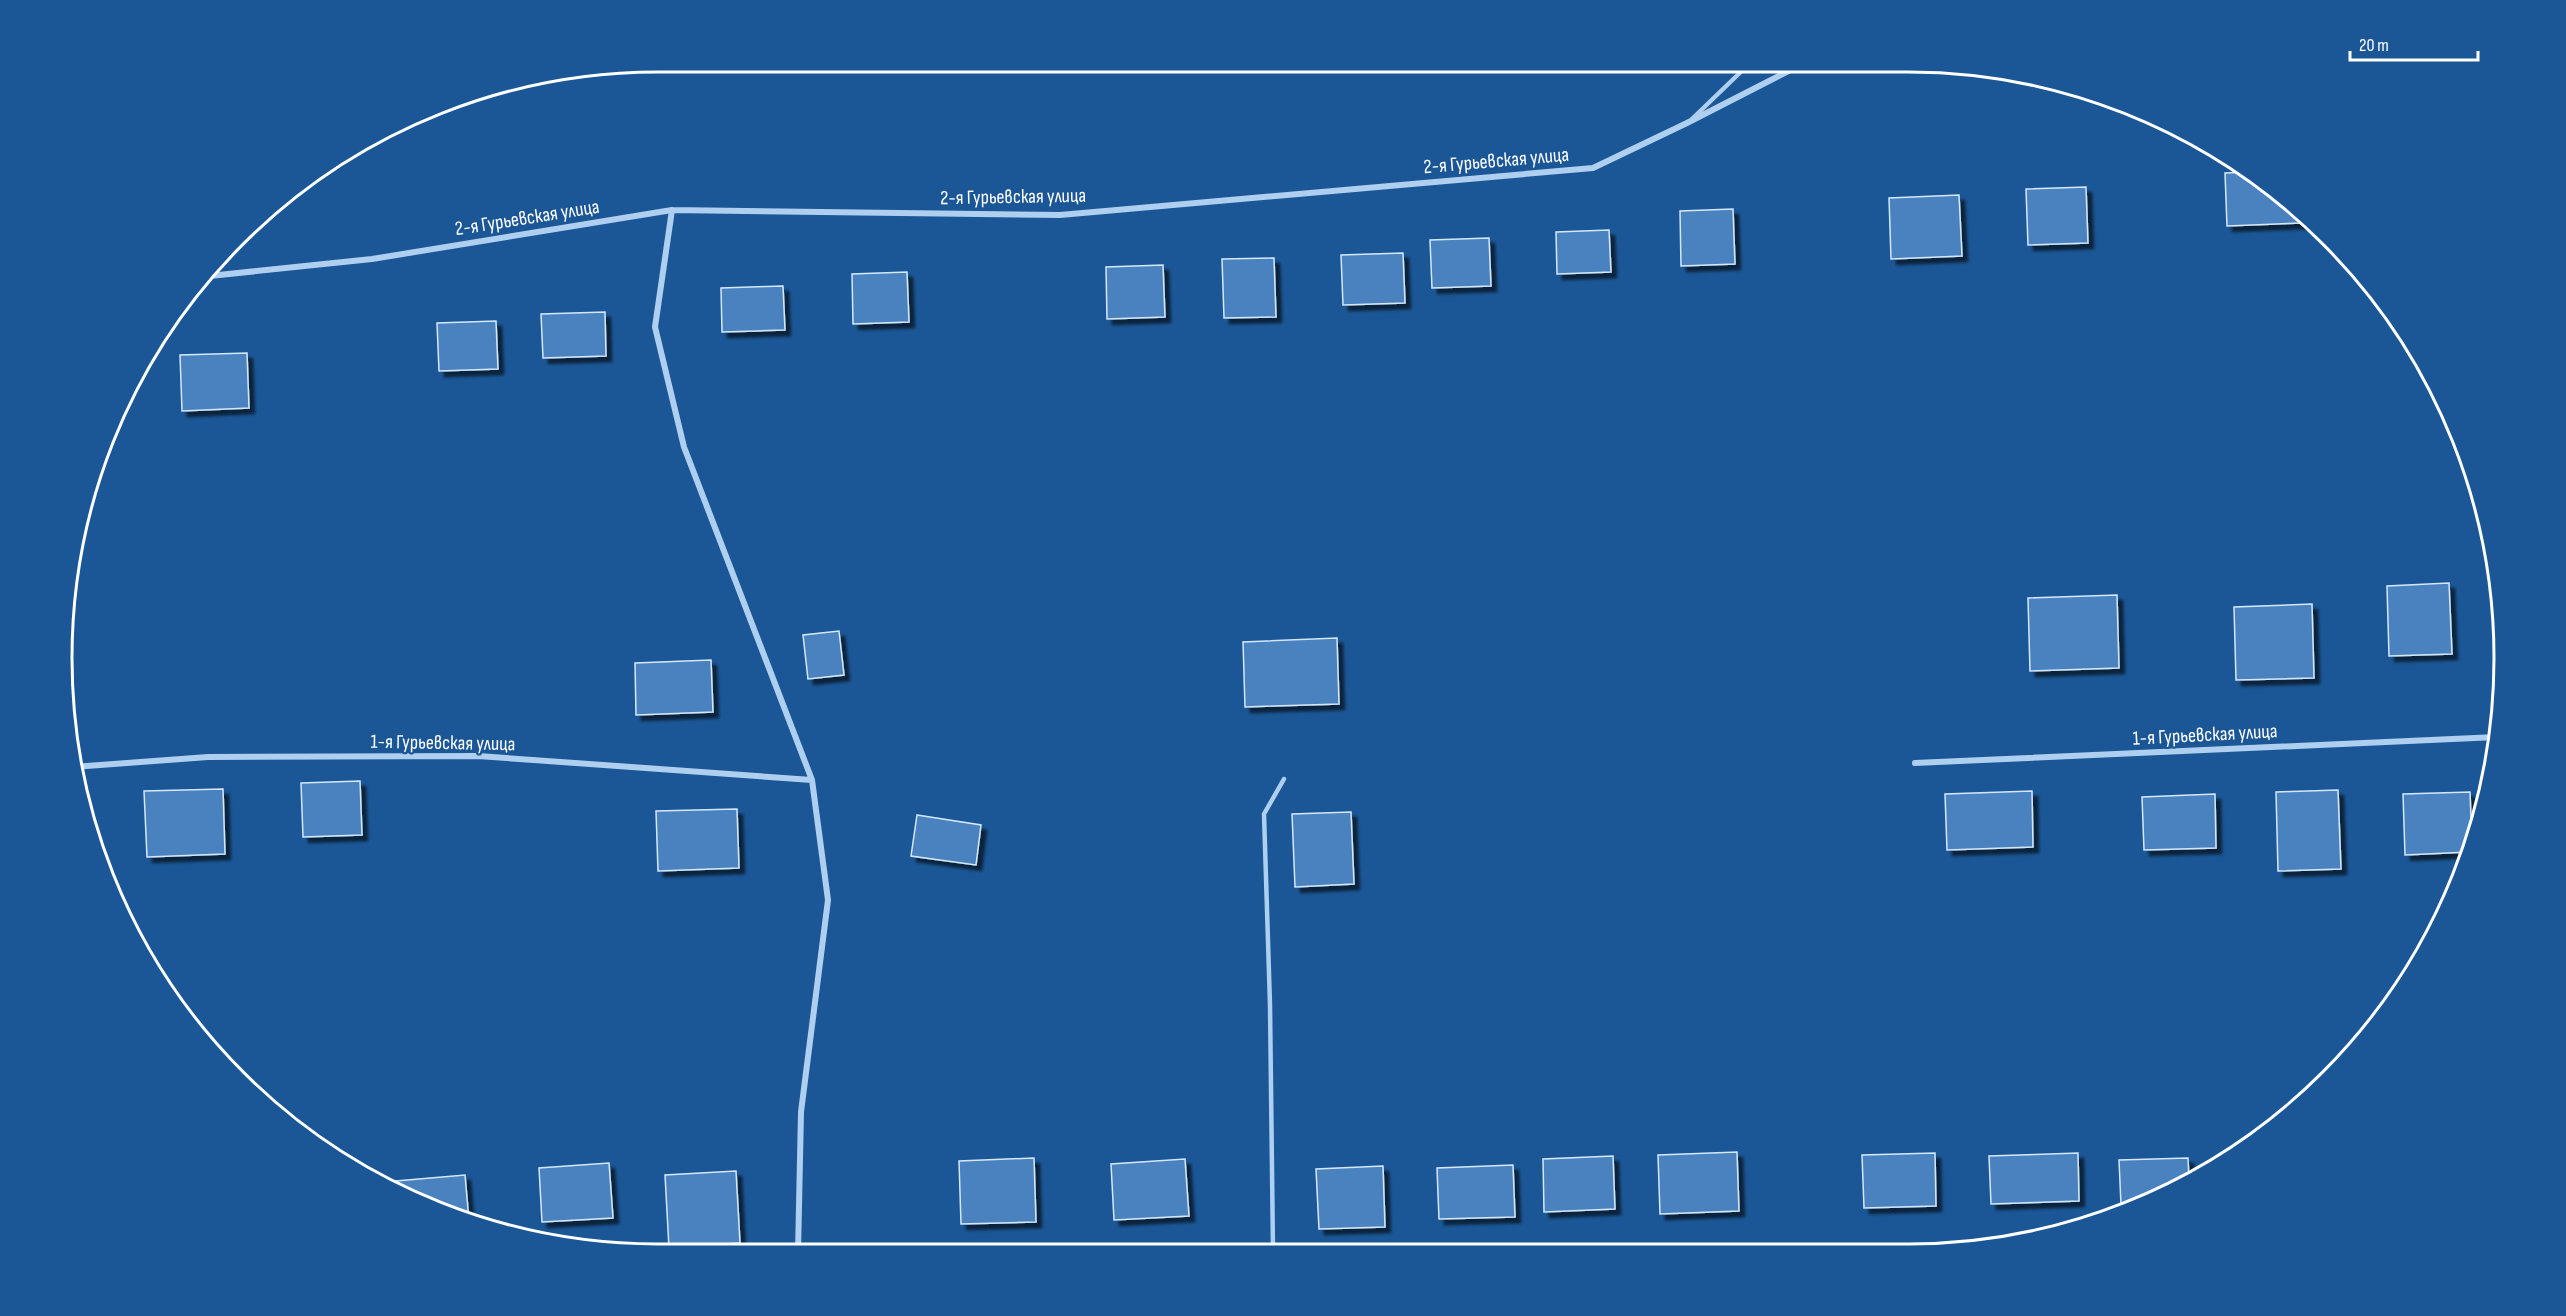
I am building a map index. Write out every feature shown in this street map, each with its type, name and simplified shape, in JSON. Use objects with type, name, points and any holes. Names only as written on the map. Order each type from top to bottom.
[{"type":"street","name":"2-я Гурьевская улица","points":[[214,276],[372,259],[672,210],[1060,215],[1593,168],[1786,72]]},
{"type":"street","points":[[672,210],[655,327],[684,447],[812,780],[828,900],[801,1112],[798,1244]]},
{"type":"street","name":"1-я Гурьевская улица","points":[[1915,763],[2488,737]]},
{"type":"street","name":"1-я Гурьевская улица","points":[[82,766],[208,757],[478,756],[812,780]]},
{"type":"lane","points":[[1687,123],[1741,72]]},
{"type":"lane","points":[[1274,1244],[1264,814],[1284,778]]},
{"type":"building","points":[[2225,173],[2236,173],[2300,223],[2227,226]]},
{"type":"building","points":[[2086,187],[2088,243],[2028,245],[2026,189]]},
{"type":"building","points":[[1959,195],[1962,256],[1891,259],[1889,198]]},
{"type":"building","points":[[1733,209],[1735,264],[1681,266],[1680,211]]},
{"type":"building","points":[[1609,230],[1611,272],[1557,274],[1556,232]]},
{"type":"building","points":[[1489,238],[1491,286],[1432,288],[1430,240]]},
{"type":"building","points":[[1403,253],[1405,303],[1343,305],[1341,255]]},
{"type":"building","points":[[1274,258],[1276,317],[1224,318],[1222,259]]},
{"type":"building","points":[[1163,265],[1165,317],[1107,319],[1106,267]]},
{"type":"building","points":[[907,272],[909,322],[853,324],[852,274]]},
{"type":"building","points":[[783,286],[785,330],[722,332],[721,288]]},
{"type":"building","points":[[605,312],[606,356],[543,358],[541,314]]},
{"type":"building","points":[[496,321],[498,369],[439,371],[437,323]]},
{"type":"building","points":[[247,353],[249,408],[182,411],[180,355]]},
{"type":"building","points":[[2449,583],[2452,654],[2389,656],[2387,586]]},
{"type":"building","points":[[2117,595],[2119,668],[2030,671],[2028,598]]},
{"type":"building","points":[[2312,604],[2314,678],[2236,680],[2234,607]]},
{"type":"building","points":[[839,631],[844,675],[808,679],[803,635]]},
{"type":"building","points":[[1337,638],[1339,704],[1245,707],[1243,642]]},
{"type":"building","points":[[711,660],[713,712],[636,715],[635,663]]},
{"type":"building","points":[[360,781],[362,835],[303,837],[301,783]]},
{"type":"building","points":[[223,789],[225,854],[147,857],[144,791]]},
{"type":"building","points":[[2338,790],[2341,869],[2278,871],[2276,792]]},
{"type":"building","points":[[2032,791],[2033,847],[1947,850],[1945,794]]},
{"type":"building","points":[[2470,792],[2471,820],[2461,852],[2405,855],[2403,794]]},
{"type":"building","points":[[2215,794],[2216,848],[2144,850],[2142,797]]},
{"type":"building","points":[[737,809],[739,868],[658,871],[656,811]]},
{"type":"building","points":[[1351,812],[1354,884],[1295,887],[1292,814]]},
{"type":"building","points":[[917,815],[981,825],[976,865],[911,856]]},
{"type":"building","points":[[1737,1152],[1739,1211],[1660,1214],[1658,1155]]},
{"type":"building","points":[[1935,1153],[1936,1206],[1864,1208],[1862,1155]]},
{"type":"building","points":[[2078,1153],[2079,1201],[1991,1204],[1989,1156]]},
{"type":"building","points":[[1613,1156],[1615,1209],[1544,1212],[1543,1159]]},
{"type":"building","points":[[1034,1158],[1036,1222],[961,1224],[959,1161]]},
{"type":"building","points":[[2188,1158],[2189,1172],[2167,1184],[2121,1203],[2119,1160]]},
{"type":"building","points":[[1185,1159],[1189,1216],[1114,1220],[1111,1164]]},
{"type":"building","points":[[609,1163],[613,1218],[542,1222],[539,1168]]},
{"type":"building","points":[[1513,1165],[1515,1217],[1439,1219],[1437,1168]]},
{"type":"building","points":[[1383,1166],[1385,1227],[1319,1229],[1316,1169]]},
{"type":"building","points":[[736,1171],[740,1243],[669,1244],[665,1175]]},
{"type":"building","points":[[465,1175],[468,1212],[399,1184],[396,1181]]}]
